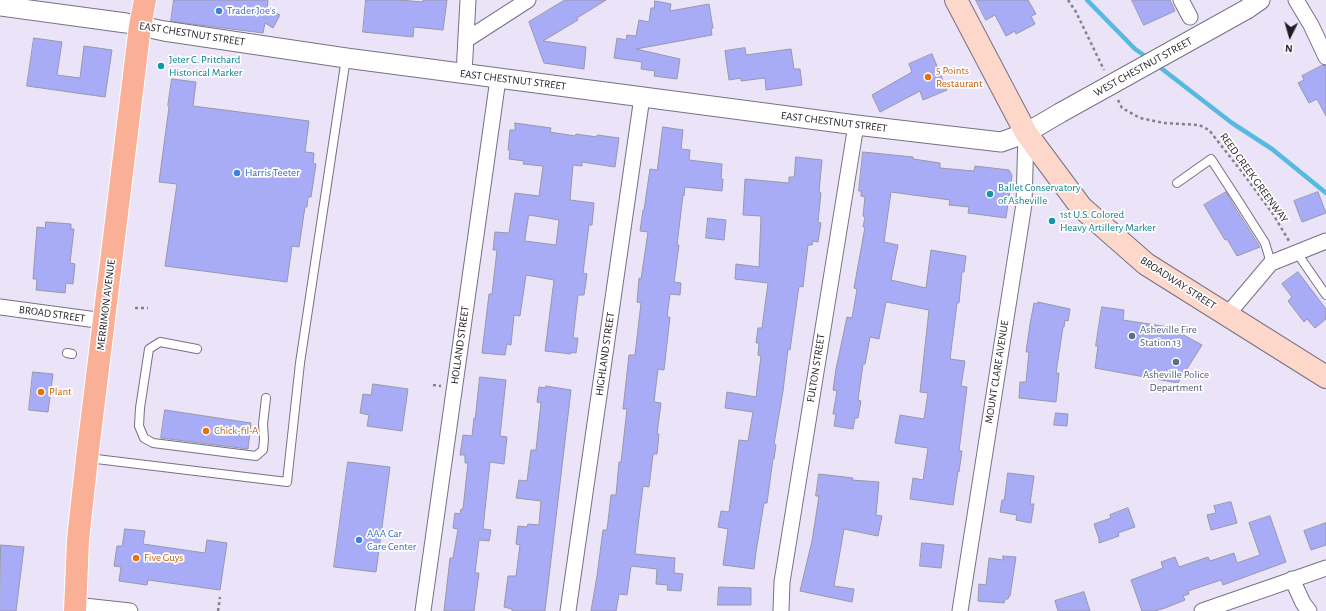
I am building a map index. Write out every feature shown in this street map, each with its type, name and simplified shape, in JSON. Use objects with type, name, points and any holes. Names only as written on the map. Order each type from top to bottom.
[{"type":"main road","name":"MERRIMON AVENUE","points":[[75,608],[78,540],[87,458],[140,26],[145,0]]},
{"type":"main road","name":"BROADWAY STREET","points":[[956,0],[1026,133],[1081,207],[1146,264],[1326,377]]},
{"type":"street","points":[[464,74],[468,0]]},
{"type":"street","points":[[466,40],[528,0]]},
{"type":"street","points":[[1181,0],[1190,17]]},
{"type":"street","points":[[1296,0],[1311,25],[1326,57]]},
{"type":"street","name":"WEST CHESTNUT STREET","points":[[1026,133],[1253,4]]},
{"type":"street","name":"EAST CHESTNUT STREET","points":[[0,6],[346,58],[856,125],[1001,142],[1026,133]]},
{"type":"street","name":"HOLLAND STREET","points":[[423,611],[498,78]]},
{"type":"street","name":"HIGHLAND STREET","points":[[568,611],[642,97]]},
{"type":"street","name":"FULTON STREET","points":[[781,611],[782,582],[856,125]]},
{"type":"street","name":"MOUNT CLARE AVENUE","points":[[960,611],[1024,204],[1026,133]]},
{"type":"street","points":[[1227,315],[1271,263],[1326,241]]},
{"type":"street","name":"BROAD STREET","points":[[0,307],[104,322]]},
{"type":"street","points":[[1202,611],[1326,568]]},
{"type":"street","points":[[1292,579],[1305,608]]},
{"type":"street","points":[[75,608],[130,611]]},
{"type":"lane","points":[[87,458],[287,482],[300,363],[346,58]]},
{"type":"lane","points":[[1177,183],[1210,159],[1265,243],[1271,263]]},
{"type":"lane","points":[[1297,253],[1326,295]]},
{"type":"lane","points":[[197,349],[160,342],[149,349],[140,408],[139,426],[144,438],[153,443],[256,456],[264,450],[263,424],[266,398]]},
{"type":"path","points":[[1068,0],[1076,12],[1106,76]]},
{"type":"path","name":"REED CREEK GREENWAY","points":[[1116,95],[1122,108],[1140,118],[1164,123],[1199,125],[1209,130],[1273,214],[1297,253]]},
{"type":"path","points":[[135,308],[148,308]]},
{"type":"path","points":[[218,611],[220,597]]},
{"type":"building","name":"Trader Joe's","points":[[174,0],[268,0],[267,8],[280,15],[273,28],[265,23],[263,33],[192,24],[171,21]]},
{"type":"building","points":[[366,0],[423,2],[423,0],[447,0],[443,30],[414,27],[413,37],[363,32]]},
{"type":"building","points":[[565,0],[606,0],[577,18],[578,20],[543,41],[586,47],[584,69],[544,63],[529,22]]},
{"type":"building","points":[[976,0],[1028,0],[1036,14],[1031,16],[1035,24],[1016,34],[1015,31],[1006,36],[995,15],[986,20]]},
{"type":"building","points":[[1132,0],[1170,0],[1175,11],[1144,25]]},
{"type":"building","points":[[655,1],[671,4],[670,11],[709,4],[713,28],[711,29],[712,35],[636,49],[680,59],[677,79],[654,76],[655,71],[641,69],[642,62],[614,58],[617,38],[626,40],[627,35],[636,36],[639,20],[649,22],[651,8],[654,8]]},
{"type":"building","points":[[34,38],[62,42],[57,75],[80,78],[84,46],[112,50],[105,97],[27,86]]},
{"type":"building","points":[[745,48],[746,55],[791,49],[794,69],[800,69],[802,85],[766,90],[765,78],[741,81],[741,78],[729,80],[725,51]]},
{"type":"building","points":[[932,54],[947,90],[923,100],[920,91],[880,112],[872,95],[912,72],[909,64]]},
{"type":"building","points":[[1323,65],[1326,66],[1326,116],[1317,99],[1309,103],[1298,83],[1304,80],[1302,76]]},
{"type":"building","name":"Harris Teeter","points":[[172,79],[196,82],[193,106],[309,121],[305,152],[314,153],[313,163],[316,164],[311,197],[308,197],[307,207],[305,207],[299,247],[292,246],[287,282],[165,266],[177,184],[159,182]]},
{"type":"building","points":[[515,123],[551,128],[550,132],[575,136],[576,134],[619,138],[615,167],[582,162],[582,166],[573,165],[570,200],[594,203],[592,225],[589,225],[583,273],[587,274],[584,295],[578,295],[573,338],[578,338],[576,353],[571,352],[571,354],[545,351],[554,280],[526,275],[520,316],[514,315],[511,345],[507,344],[505,355],[482,353],[489,294],[492,294],[497,250],[493,250],[495,232],[509,233],[515,193],[539,196],[543,166],[523,164],[524,161],[509,159],[510,150],[508,150],[510,130],[515,130]],"holes":[[[529,215],[559,220],[556,245],[525,241]]]},
{"type":"building","points":[[663,127],[683,130],[681,149],[690,150],[689,160],[722,164],[721,179],[723,179],[722,191],[685,187],[684,196],[683,195],[674,282],[681,283],[680,295],[670,294],[667,317],[670,317],[664,370],[658,369],[654,402],[661,403],[657,434],[659,434],[657,454],[653,454],[649,487],[643,486],[637,534],[635,554],[675,558],[674,573],[683,574],[681,591],[667,590],[668,585],[656,584],[657,569],[631,566],[627,595],[619,594],[616,611],[591,611],[603,530],[607,530],[611,495],[616,495],[619,462],[621,462],[627,409],[623,409],[629,355],[635,355],[641,303],[637,302],[639,278],[641,279],[648,232],[640,231],[650,169],[657,170]]},
{"type":"building","points":[[863,152],[913,157],[913,159],[940,163],[940,168],[974,171],[975,166],[1009,170],[1012,175],[1006,218],[968,213],[969,207],[949,205],[950,200],[891,192],[884,242],[898,245],[891,280],[926,288],[931,250],[966,256],[964,272],[962,272],[959,303],[957,303],[950,359],[965,361],[961,386],[967,387],[959,451],[962,451],[953,505],[910,499],[913,478],[923,480],[928,448],[895,443],[900,415],[924,419],[928,393],[920,392],[929,310],[886,302],[879,339],[870,337],[865,364],[863,364],[858,400],[861,401],[858,418],[855,418],[853,429],[834,426],[836,414],[833,414],[837,391],[833,390],[836,369],[847,317],[852,318],[857,289],[854,288],[865,227],[863,227],[865,217],[863,216],[865,197],[861,196],[861,191],[859,191]]},
{"type":"building","points":[[796,157],[822,160],[818,222],[821,223],[818,242],[813,241],[812,245],[808,245],[803,287],[799,286],[774,444],[776,445],[774,459],[767,503],[764,503],[754,569],[723,565],[728,529],[718,527],[721,511],[729,512],[739,440],[748,441],[753,412],[725,408],[727,392],[756,397],[761,356],[758,355],[759,343],[756,343],[758,328],[762,328],[768,283],[735,279],[736,264],[759,267],[761,216],[743,215],[745,179],[789,183],[789,177],[794,177]]},
{"type":"building","points":[[1226,192],[1260,247],[1237,256],[1227,239],[1225,240],[1204,205]]},
{"type":"building","points":[[1318,192],[1326,213],[1302,222],[1294,201]]},
{"type":"building","points":[[708,218],[726,220],[724,240],[706,238]]},
{"type":"building","points":[[46,222],[71,224],[71,229],[74,229],[70,263],[75,264],[73,284],[66,283],[65,293],[36,290],[37,279],[33,279],[37,227],[45,228]]},
{"type":"building","points":[[1298,272],[1326,309],[1326,319],[1315,328],[1307,319],[1304,322],[1288,301],[1292,297],[1282,284]]},
{"type":"building","points":[[1038,302],[1070,309],[1068,321],[1065,320],[1063,327],[1056,373],[1059,373],[1056,402],[1019,398],[1020,382],[1026,382],[1029,352],[1026,352],[1030,324],[1034,303],[1038,304]]},
{"type":"building","name":"Asheville Fire Station 13","points":[[1102,307],[1124,310],[1123,320],[1169,327],[1202,345],[1178,383],[1095,368],[1098,346],[1096,346]]},
{"type":"building","name":"Plant","points":[[33,372],[53,374],[48,412],[29,410]]},
{"type":"building","points":[[480,377],[506,380],[500,436],[507,437],[504,464],[490,462],[483,529],[491,530],[489,541],[479,540],[475,573],[479,573],[474,611],[444,611],[450,558],[453,558],[458,529],[453,528],[455,513],[460,514],[461,509],[463,509],[468,463],[465,463],[465,455],[460,455],[463,435],[472,436]]},
{"type":"building","points":[[373,384],[408,389],[402,431],[367,426],[369,415],[360,413],[363,394],[371,395]]},
{"type":"building","points":[[546,386],[571,390],[545,611],[512,611],[512,609],[504,607],[508,576],[516,576],[520,545],[516,544],[518,526],[527,527],[528,524],[539,525],[541,501],[516,498],[519,480],[527,481],[531,450],[536,450],[541,403],[537,402],[539,387],[546,388]]},
{"type":"building","name":"Chick-fil-A","points":[[165,410],[251,423],[248,449],[161,438]]},
{"type":"building","points":[[1056,413],[1068,414],[1067,426],[1054,425]]},
{"type":"building","name":"AAA Car Care Center","points":[[348,462],[390,467],[376,572],[334,567]]},
{"type":"building","points":[[1008,473],[1034,476],[1030,504],[1034,504],[1031,523],[1016,520],[1017,515],[1000,512],[1002,500],[1004,500]]},
{"type":"building","points":[[819,474],[853,478],[852,480],[879,482],[876,515],[882,516],[878,536],[844,529],[834,586],[854,589],[852,602],[800,591],[812,541],[819,496],[816,496]]},
{"type":"building","points":[[1231,502],[1237,523],[1211,530],[1207,515],[1216,513],[1214,506]]},
{"type":"building","points":[[1128,508],[1135,527],[1118,533],[1119,536],[1099,543],[1094,524],[1111,518],[1110,515]]},
{"type":"building","points":[[1270,516],[1286,562],[1223,585],[1221,580],[1188,591],[1189,594],[1183,596],[1185,600],[1165,608],[1155,611],[1142,611],[1131,580],[1163,568],[1161,562],[1175,557],[1179,567],[1208,557],[1210,561],[1234,553],[1237,563],[1260,555],[1249,523]]},
{"type":"building","points":[[1326,523],[1326,545],[1311,550],[1304,531]]},
{"type":"building","points":[[125,529],[145,531],[143,544],[205,553],[207,540],[227,543],[220,590],[148,580],[147,585],[119,581],[121,567],[114,566],[117,546],[122,546]]},
{"type":"building","points":[[922,543],[944,545],[941,568],[920,566]]},
{"type":"building","points":[[1,545],[24,547],[16,611],[0,611]]},
{"type":"building","points":[[1003,556],[1016,557],[1010,596],[1008,599],[1005,599],[1004,603],[978,601],[979,584],[986,585],[989,558],[1003,560]]},
{"type":"building","points":[[719,587],[751,588],[751,605],[718,605]]},
{"type":"building","points":[[1084,592],[1090,611],[1058,611],[1055,601]]},
{"type":"waterway","points":[[1087,0],[1135,49],[1148,58]]},
{"type":"waterway","points":[[1157,65],[1232,123],[1272,149],[1326,193]]},
{"type":"place","name":"Trader Joe's","points":[[219,11]]},
{"type":"place","name":"Jeter C. Pritchard Historical Marker","points":[[161,66]]},
{"type":"place","name":"5 Points Restaurant","points":[[928,77]]},
{"type":"place","name":"Harris Teeter","points":[[237,173]]},
{"type":"place","name":"Ballet Conservatory of Asheville","points":[[990,194]]},
{"type":"place","name":"1st U.S. Colored Heavy Artillery Marker","points":[[1052,221]]},
{"type":"place","name":"Asheville Fire Station 13","points":[[1132,336]]},
{"type":"place","name":"Asheville Police Department","points":[[1176,362]]},
{"type":"place","name":"Plant","points":[[41,392]]},
{"type":"place","name":"Chick-fil-A","points":[[206,431]]},
{"type":"place","name":"AAA Car Care Center","points":[[359,540]]},
{"type":"place","name":"Five Guys","points":[[136,558]]}]
